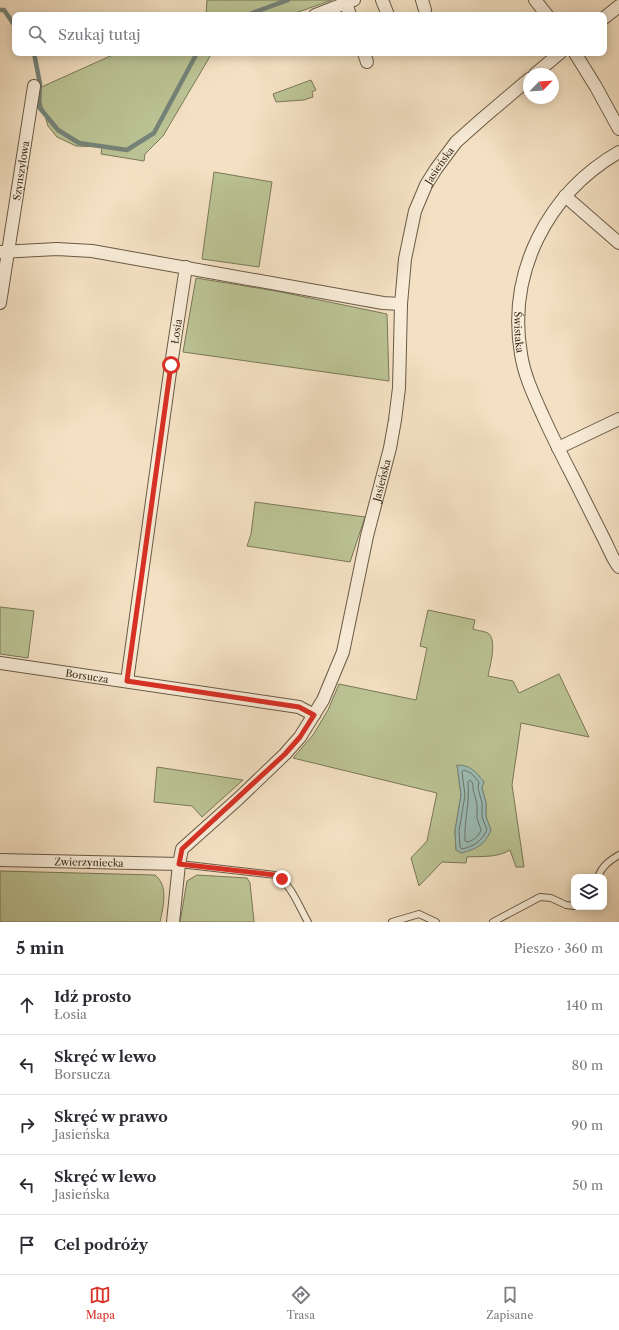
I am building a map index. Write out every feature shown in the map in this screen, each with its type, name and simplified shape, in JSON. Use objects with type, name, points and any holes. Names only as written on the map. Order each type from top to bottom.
[{"type":"street","points":[[382,0],[387,12]]},
{"type":"street","points":[[535,0],[545,12]]},
{"type":"street","points":[[323,12],[350,2]]},
{"type":"street","points":[[607,16],[619,6]]},
{"type":"street","points":[[542,68],[556,56]]},
{"type":"street","points":[[577,56],[619,129]]},
{"type":"street","name":"Jasieńska","points":[[173,922],[182,849],[285,754],[300,737],[323,700],[343,652],[367,536],[390,448],[400,377],[401,304],[405,259],[415,211],[426,185],[456,142],[523,84]]},
{"type":"street","name":"Szynszylowa","points":[[0,303],[4,251],[34,86]]},
{"type":"street","name":"Świstaka","points":[[619,152],[586,176],[565,196],[548,218],[532,248],[522,284],[518,317],[521,354],[530,388],[558,448],[619,567]]},
{"type":"street","points":[[565,196],[619,243]]},
{"type":"street","points":[[4,251],[58,249],[92,251],[401,304]]},
{"type":"street","name":"Łosia","points":[[127,681],[186,267]]},
{"type":"street","points":[[558,448],[619,419]]},
{"type":"street","name":"Borsucza","points":[[0,663],[299,707],[314,715]]},
{"type":"street","name":"Zwierzyniecka","points":[[0,860],[179,864]]},
{"type":"lane","points":[[599,874],[603,866],[619,855]]},
{"type":"lane","points":[[179,864],[275,875],[282,879],[288,886],[308,922]]},
{"type":"lane","points":[[493,922],[540,897],[551,898],[571,906]]},
{"type":"lane","points":[[392,922],[419,914],[436,922]]},
{"type":"green space","points":[[207,0],[332,0],[298,12],[206,12]]},
{"type":"green space","points":[[110,56],[210,56],[163,136],[145,154],[144,161],[101,154],[102,147],[76,146],[57,137],[48,126],[37,89]]},
{"type":"green space","points":[[311,80],[316,90],[312,92],[313,97],[304,100],[276,102],[273,94]]},
{"type":"green space","points":[[214,172],[272,182],[259,267],[202,259]]},
{"type":"green space","points":[[196,278],[276,291],[387,314],[389,381],[183,352]]},
{"type":"green space","points":[[255,502],[365,517],[350,562],[247,546],[251,534]]},
{"type":"green space","points":[[0,607],[34,611],[28,658],[0,654]]},
{"type":"green space","points":[[428,610],[475,620],[473,629],[488,633],[491,638],[493,648],[488,676],[513,681],[519,693],[559,674],[589,737],[521,723],[512,785],[524,867],[516,867],[510,850],[505,853],[495,855],[467,857],[466,863],[442,862],[419,886],[411,858],[427,841],[437,793],[293,758],[313,735],[328,710],[339,684],[416,700],[427,648],[420,646]],"holes":[[[457,765],[482,788],[486,803],[486,817],[491,830],[456,850],[455,831],[461,795]]]},
{"type":"green space","points":[[157,767],[243,780],[202,817],[192,806],[154,802]]},
{"type":"green space","points":[[0,871],[155,875],[164,891],[160,922],[0,922]]},
{"type":"green space","points":[[197,875],[247,878],[250,883],[254,922],[180,922],[187,881]]},
{"type":"water","points":[[457,765],[470,768],[476,772],[484,782],[482,788],[486,803],[486,817],[491,830],[480,846],[461,853],[456,850],[455,831],[461,795]]},
{"type":"waterway","points":[[255,12],[288,0]]},
{"type":"waterway","points":[[0,10],[4,10],[12,22]]},
{"type":"waterway","points":[[35,56],[40,84],[39,107],[58,130],[79,143],[127,150],[154,133],[195,56]]},
{"type":"route","points":[[171,365],[127,681],[299,707],[314,715],[300,737],[285,754],[182,849],[179,864],[275,875],[282,879]]}]
